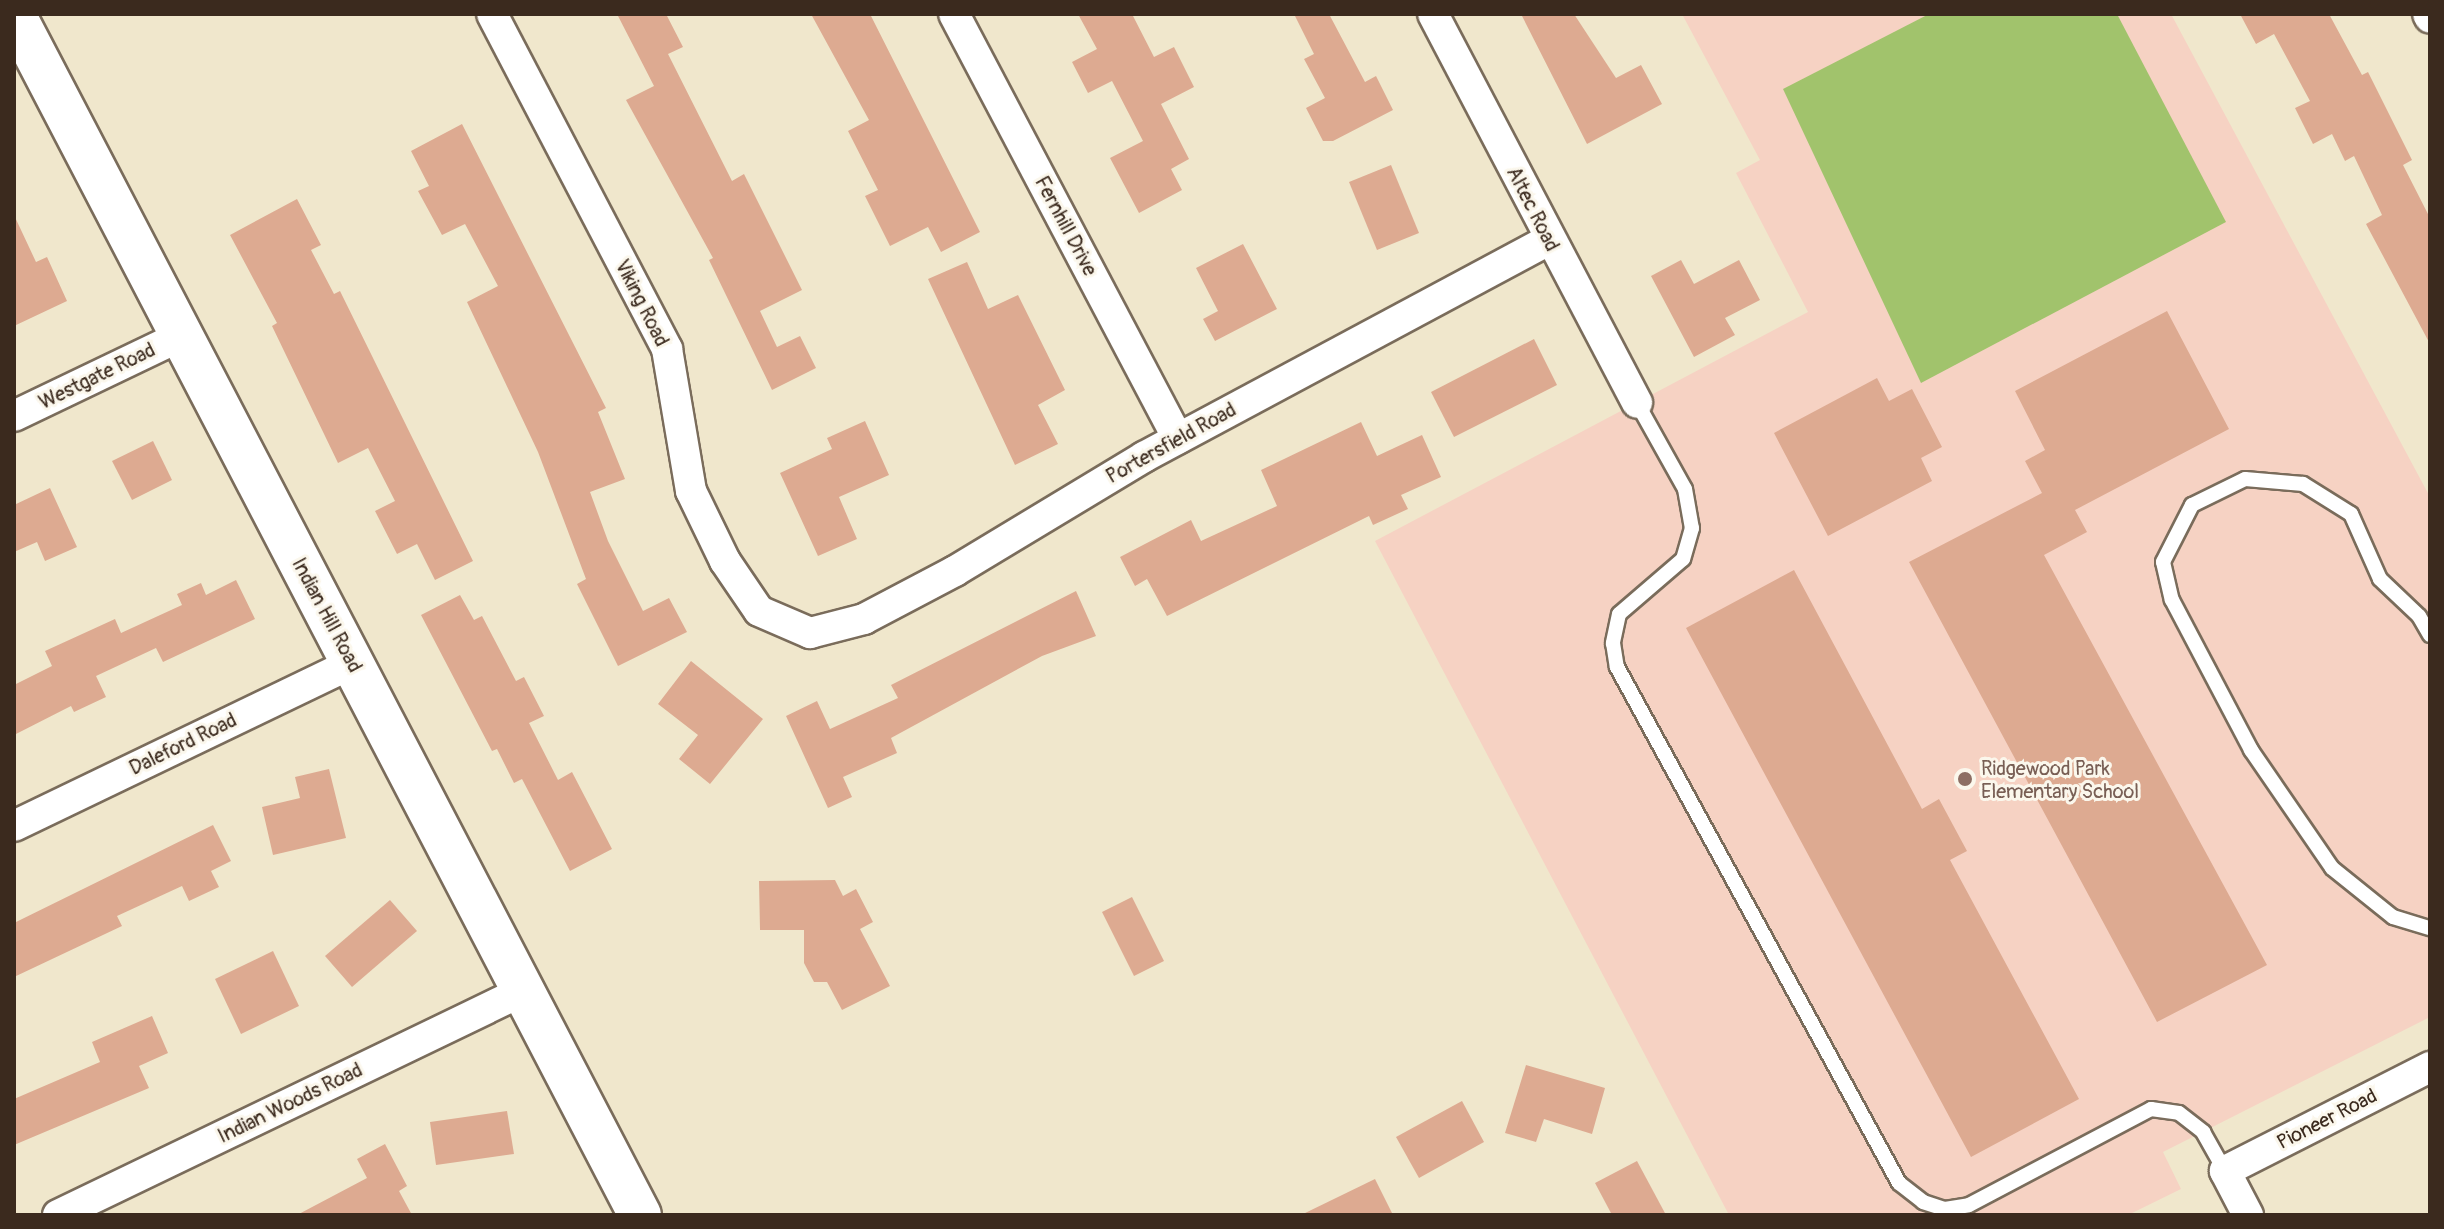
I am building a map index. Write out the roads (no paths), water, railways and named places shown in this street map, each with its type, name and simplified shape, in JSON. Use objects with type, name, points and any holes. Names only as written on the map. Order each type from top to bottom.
[{"type":"street","name":"Indian Hill Road","points":[[14,14],[640,1215]]},
{"type":"street","name":"Viking Road","points":[[492,14],[667,349],[684,464],[698,505],[746,595],[759,611],[792,629]]},
{"type":"street","name":"Fernhill Drive","points":[[954,14],[1178,438]]},
{"type":"street","name":"Altec Road","points":[[1433,14],[1637,403]]},
{"type":"street","name":"Portersfield Road","points":[[792,629],[810,633],[864,619],[1178,438],[1549,240]]},
{"type":"street","name":"Westgate Road","points":[[14,416],[181,336]]},
{"type":"street","name":"Daleford Road","points":[[14,826],[352,663]]},
{"type":"street","name":"Indian Woods Road","points":[[58,1215],[523,991]]},
{"type":"street","name":"Pioneer Road","points":[[2225,1171],[2430,1067]]},
{"type":"street","points":[[2225,1171],[2248,1215]]},
{"type":"lane","points":[[1637,403],[1685,489],[1692,528],[1683,559],[1619,614],[1613,643],[1617,667],[1899,1183],[1923,1202],[1945,1209],[1969,1205],[2151,1109],[2179,1113],[2203,1132],[2225,1171]]},
{"type":"lane","points":[[2430,635],[2419,616],[2380,579],[2351,514],[2303,484],[2245,479],[2192,505],[2163,562],[2172,600],[2251,750],[2332,868],[2393,917],[2430,928]]},
{"type":"place","name":"Ridgewood Park Elementary School","points":[[1965,779]]}]
